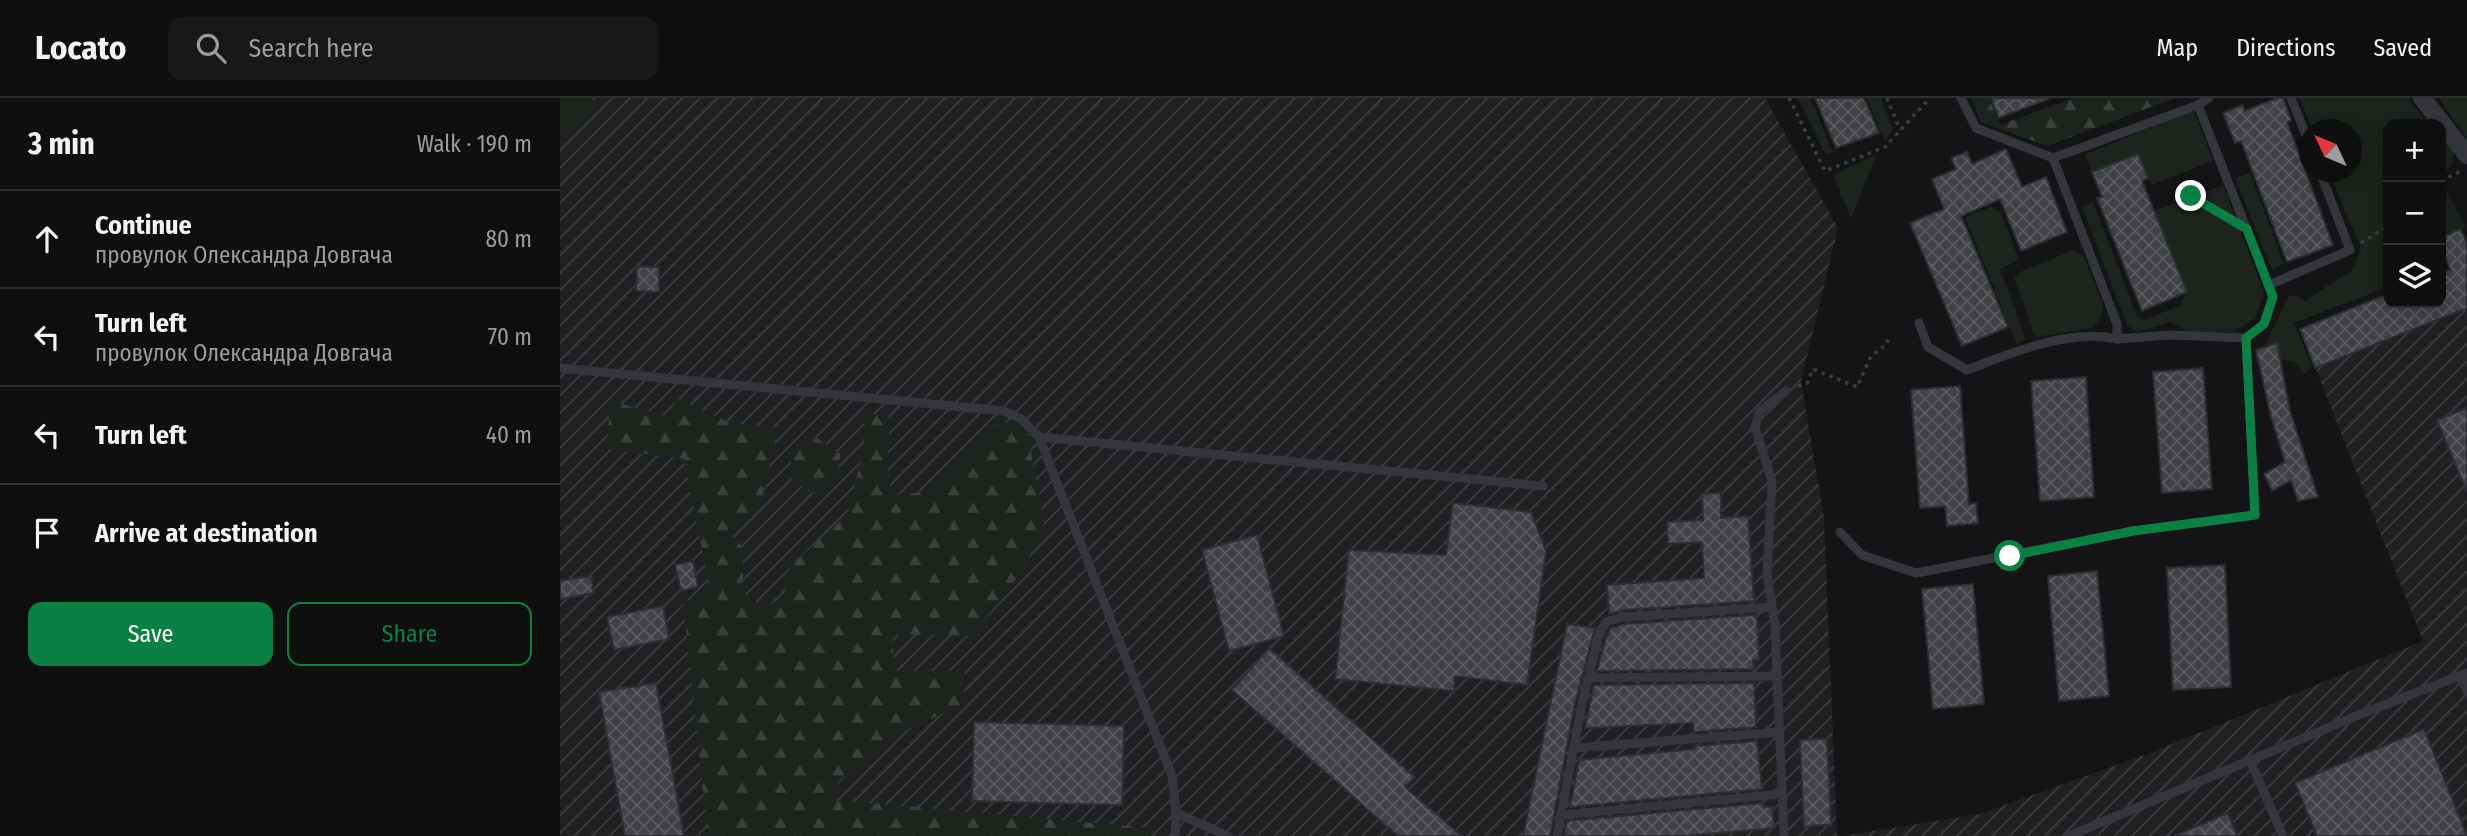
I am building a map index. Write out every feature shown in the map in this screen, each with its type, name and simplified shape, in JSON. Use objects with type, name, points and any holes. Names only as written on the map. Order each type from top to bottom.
[{"type":"street","points":[[2422,98],[2467,155]]},
{"type":"lane","points":[[1961,98],[1976,128],[2053,158],[2198,105],[2209,98]]},
{"type":"lane","points":[[2291,98],[2299,119]]},
{"type":"lane","points":[[1919,323],[1928,347],[1968,370],[2031,346],[2096,335],[2117,339],[2169,335],[2246,338],[2264,324],[2273,297],[2198,105]]},
{"type":"lane","points":[[2053,158],[2117,324],[2117,339]]},
{"type":"lane","points":[[2269,285],[2350,250],[2324,182]]},
{"type":"lane","points":[[1840,532],[1861,555],[1916,573],[2133,531],[2255,515],[2246,338]]},
{"type":"lane","points":[[560,368],[1004,411],[1021,419],[1039,437],[1172,776],[1176,813],[1175,836]]},
{"type":"lane","points":[[1784,836],[1777,676],[1767,575],[1772,481],[1755,427],[1760,411],[1786,391]]},
{"type":"lane","points":[[1039,437],[1543,486]]},
{"type":"lane","points":[[1557,836],[1588,678],[1599,635],[1606,622],[1623,617],[1772,607]]},
{"type":"lane","points":[[2069,836],[2464,674],[2467,691]]},
{"type":"lane","points":[[1588,678],[1777,676]]},
{"type":"lane","points":[[1574,748],[1780,732]]},
{"type":"lane","points":[[2250,760],[2283,836]]},
{"type":"lane","points":[[1561,816],[1782,794]]},
{"type":"lane","points":[[1176,813],[1228,836]]},
{"type":"path","points":[[1788,98],[1825,171],[1885,147],[1930,98]]},
{"type":"path","points":[[1887,98],[1900,131]]},
{"type":"path","points":[[2446,178],[2467,168]]},
{"type":"path","points":[[2191,196],[2247,229]]},
{"type":"path","points":[[2350,250],[2383,229]]},
{"type":"path","points":[[1786,391],[1807,383],[1813,369],[1857,387],[1871,356],[1886,345],[1890,335]]},
{"type":"shaded area","points":[[560,98],[1765,98],[1838,228],[1801,381],[1824,518],[1837,836],[560,836]]},
{"type":"shaded area","points":[[2467,263],[2467,836],[1841,836],[1980,814],[2150,753],[2423,641],[2300,329],[2383,296],[2383,308],[2446,308],[2446,271]]},
{"type":"green space","points":[[560,98],[593,98],[595,110],[560,137]]},
{"type":"green space","points":[[1798,98],[1810,98],[1833,152],[1826,155]]},
{"type":"green space","points":[[1867,98],[1880,98],[1893,128],[1885,141]]},
{"type":"green space","points":[[1971,98],[1989,98],[2000,125],[2074,98],[2175,98],[2047,146],[1981,122]]},
{"type":"green space","points":[[2300,98],[2407,98],[2426,119],[2383,119],[2383,289],[2294,323],[2312,367],[2303,375],[2297,363],[2280,359],[2276,344],[2265,345],[2288,297],[2296,295],[2305,301],[2351,273],[2361,249],[2333,182],[2362,182],[2362,119],[2308,119]]},
{"type":"green space","points":[[2439,98],[2467,98],[2467,140]]},
{"type":"green space","points":[[2193,110],[2213,161],[2152,185],[2138,154],[2092,172],[2084,155]]},
{"type":"green space","points":[[2446,143],[2454,152],[2453,164],[2446,171]]},
{"type":"green space","points":[[1877,154],[1851,218],[1833,175]]},
{"type":"green space","points":[[2250,173],[2284,264],[2272,269],[2235,178]]},
{"type":"green space","points":[[2223,185],[2264,293],[2255,319],[2232,332],[2189,332],[2171,322],[2137,332],[2127,325],[2082,207],[2093,202],[2137,316],[2142,320],[2180,306],[2187,292],[2154,211]]},
{"type":"green space","points":[[2446,191],[2466,227],[2446,235]]},
{"type":"green space","points":[[1991,207],[2001,212],[2019,260],[2000,269],[2026,340],[2017,344],[1965,217]]},
{"type":"green space","points":[[2074,250],[2084,257],[2103,305],[2102,316],[2092,328],[2035,337],[2014,278],[2020,272]]},
{"type":"green space","points":[[676,398],[730,423],[779,428],[759,509],[727,530],[743,548],[743,593],[765,608],[785,595],[789,567],[847,515],[863,454],[865,413],[891,417],[887,462],[892,495],[933,492],[999,422],[1026,424],[1044,524],[1023,570],[972,636],[892,634],[894,671],[965,671],[963,704],[894,736],[838,782],[838,800],[1149,828],[1149,836],[708,836],[683,601],[711,594],[684,459],[607,449],[610,401],[671,417]]},
{"type":"green space","points":[[817,438],[840,454],[837,482],[812,493],[789,478],[792,450]]},
{"type":"building","points":[[1815,98],[1864,98],[1879,133],[1836,148]]},
{"type":"building","points":[[1991,98],[2047,98],[2048,99],[1999,118]]},
{"type":"building","points":[[2283,98],[2291,120],[2287,122],[2299,154],[2299,182],[2309,182],[2333,245],[2287,262],[2241,141],[2235,143],[2223,113],[2242,105],[2245,111]]},
{"type":"building","points":[[2006,149],[2022,187],[2046,177],[2067,232],[2021,251],[2000,199],[1961,216],[2008,327],[1962,346],[1910,223],[1944,209],[1932,179],[1956,169],[1951,158],[1967,152],[1972,164]]},
{"type":"building","points":[[2138,154],[2148,178],[2142,181],[2187,292],[2142,311],[2097,198],[2102,197],[2092,172]]},
{"type":"building","points":[[2461,229],[2467,244],[2467,311],[2464,309],[2315,368],[2300,329],[2383,296],[2383,308],[2446,308],[2446,271],[2450,270],[2446,259],[2446,235]]},
{"type":"building","points":[[637,267],[659,267],[659,292],[636,291]]},
{"type":"building","points":[[2277,343],[2290,411],[2318,497],[2298,501],[2291,480],[2272,491],[2264,474],[2285,462],[2271,417],[2256,350]]},
{"type":"building","points":[[2203,368],[2212,489],[2162,493],[2153,372]]},
{"type":"building","points":[[2086,377],[2094,497],[2040,501],[2031,381]]},
{"type":"building","points":[[1960,386],[1969,504],[1976,503],[1978,523],[1947,526],[1945,506],[1920,508],[1911,390]]},
{"type":"building","points":[[2467,408],[2467,492],[2437,420]]},
{"type":"building","points":[[1721,493],[1721,518],[1748,516],[1754,601],[1623,610],[1609,614],[1607,585],[1704,578],[1702,542],[1668,544],[1667,522],[1703,520],[1702,494]]},
{"type":"building","points":[[1453,503],[1531,512],[1546,551],[1527,685],[1455,676],[1454,691],[1335,679],[1349,550],[1446,555]]},
{"type":"building","points":[[1257,535],[1284,636],[1229,651],[1202,550]]},
{"type":"building","points":[[693,561],[698,587],[681,591],[675,565]]},
{"type":"building","points":[[2225,565],[2231,687],[2173,690],[2167,568]]},
{"type":"building","points":[[2097,571],[2109,696],[2059,701],[2048,576]]},
{"type":"building","points":[[591,576],[594,593],[560,599],[560,581]]},
{"type":"building","points":[[1973,584],[1984,704],[1933,709],[1922,589]]},
{"type":"building","points":[[663,606],[669,639],[614,650],[607,617]]},
{"type":"building","points":[[1755,615],[1759,660],[1753,660],[1754,669],[1597,671],[1611,628],[1624,624]]},
{"type":"building","points":[[1567,624],[1595,628],[1575,703],[1550,836],[1523,836]]},
{"type":"building","points":[[1269,648],[1415,777],[1405,787],[1462,836],[1398,836],[1232,690]]},
{"type":"building","points":[[656,683],[684,836],[625,836],[599,692]]},
{"type":"building","points":[[1754,683],[1756,727],[1694,732],[1693,723],[1585,728],[1594,685]]},
{"type":"building","points":[[974,722],[1124,726],[1122,805],[972,801]]},
{"type":"building","points":[[2424,729],[2467,836],[2317,836],[2295,783]]},
{"type":"building","points":[[1827,739],[1831,825],[1804,826],[1800,740]]},
{"type":"building","points":[[1757,741],[1762,789],[1570,807],[1579,760]]},
{"type":"building","points":[[1763,803],[1764,807],[1772,807],[1774,828],[1684,836],[1564,836],[1567,821]]},
{"type":"building","points":[[2228,813],[2237,836],[2174,836]]},
{"type":"route","points":[[2010,556],[2133,531],[2255,515],[2246,338],[2264,324],[2273,297],[2247,229],[2191,196]]}]
